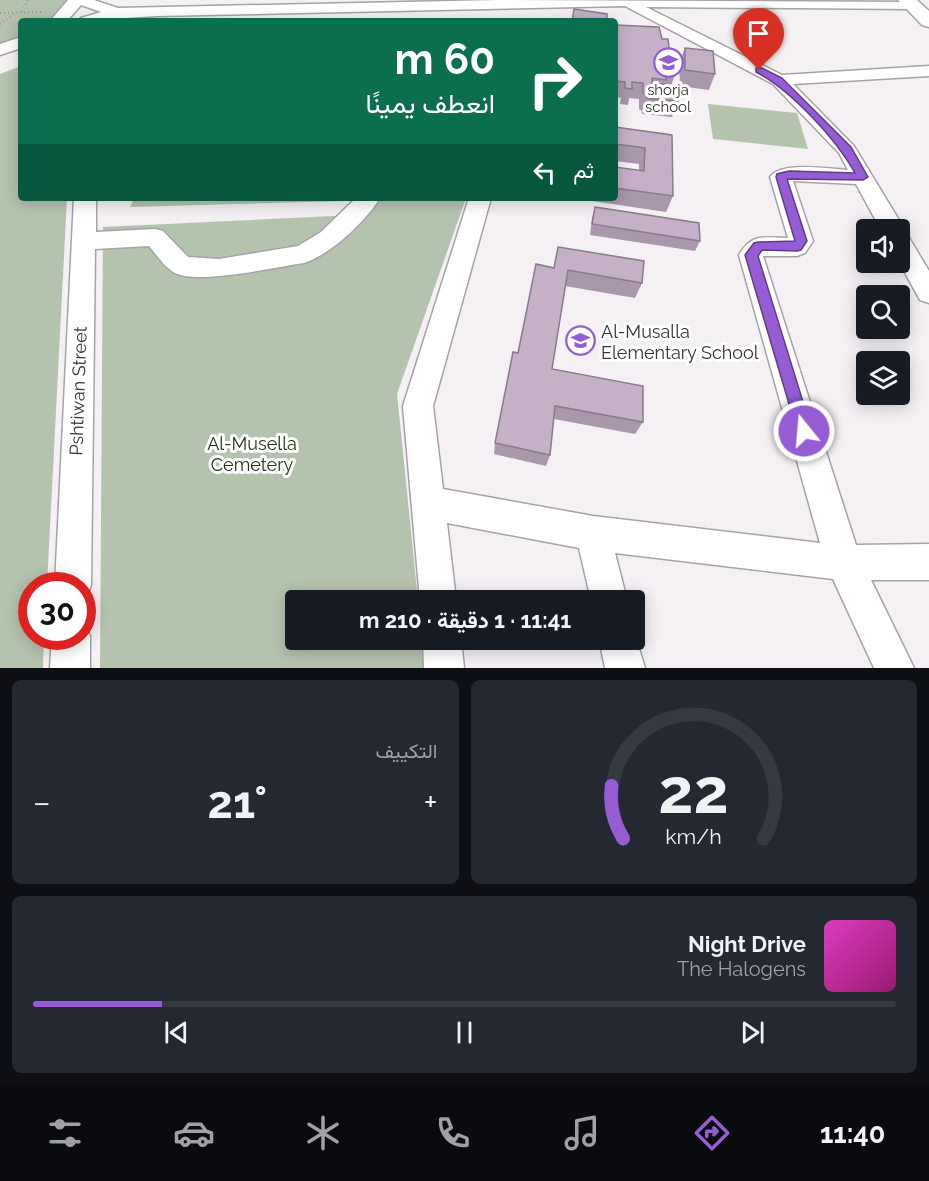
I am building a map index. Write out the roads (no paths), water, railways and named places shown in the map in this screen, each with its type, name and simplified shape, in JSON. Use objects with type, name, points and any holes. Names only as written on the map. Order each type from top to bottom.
[{"type":"main road","points":[[909,3],[929,21]]},
{"type":"street","points":[[54,16],[73,6],[75,0]]},
{"type":"street","points":[[80,0],[114,17],[157,11],[538,1],[909,3]]},
{"type":"street","points":[[157,11],[177,0]]},
{"type":"street","points":[[533,18],[538,1]]},
{"type":"street","points":[[625,1],[778,80],[847,150],[887,219]]},
{"type":"street","points":[[0,50],[18,43]]},
{"type":"street","points":[[778,80],[929,71]]},
{"type":"street","points":[[863,177],[789,174],[781,177],[801,241],[797,247],[758,246],[751,255],[844,563],[894,668]]},
{"type":"street","name":"Pshtiwan Street","points":[[73,572],[85,201]]},
{"type":"street","points":[[82,242],[155,237],[182,266],[219,268],[304,254],[329,238],[366,201]]},
{"type":"street","points":[[437,590],[418,406],[479,201]]},
{"type":"street","points":[[910,260],[929,293]]},
{"type":"street","points":[[428,504],[593,533],[844,563],[929,562]]},
{"type":"street","points":[[593,533],[607,590]]},
{"type":"street","points":[[70,668],[71,650]]},
{"type":"street","points":[[442,650],[444,668]]},
{"type":"street","points":[[621,650],[625,668]]},
{"type":"place","name":"shorja school","points":[[668,63]]},
{"type":"place","name":"Al-Musalla Elementary School","points":[[580,341]]},
{"type":"park label","name":"Al-Musella Cemetery","points":[[252,453]]}]
